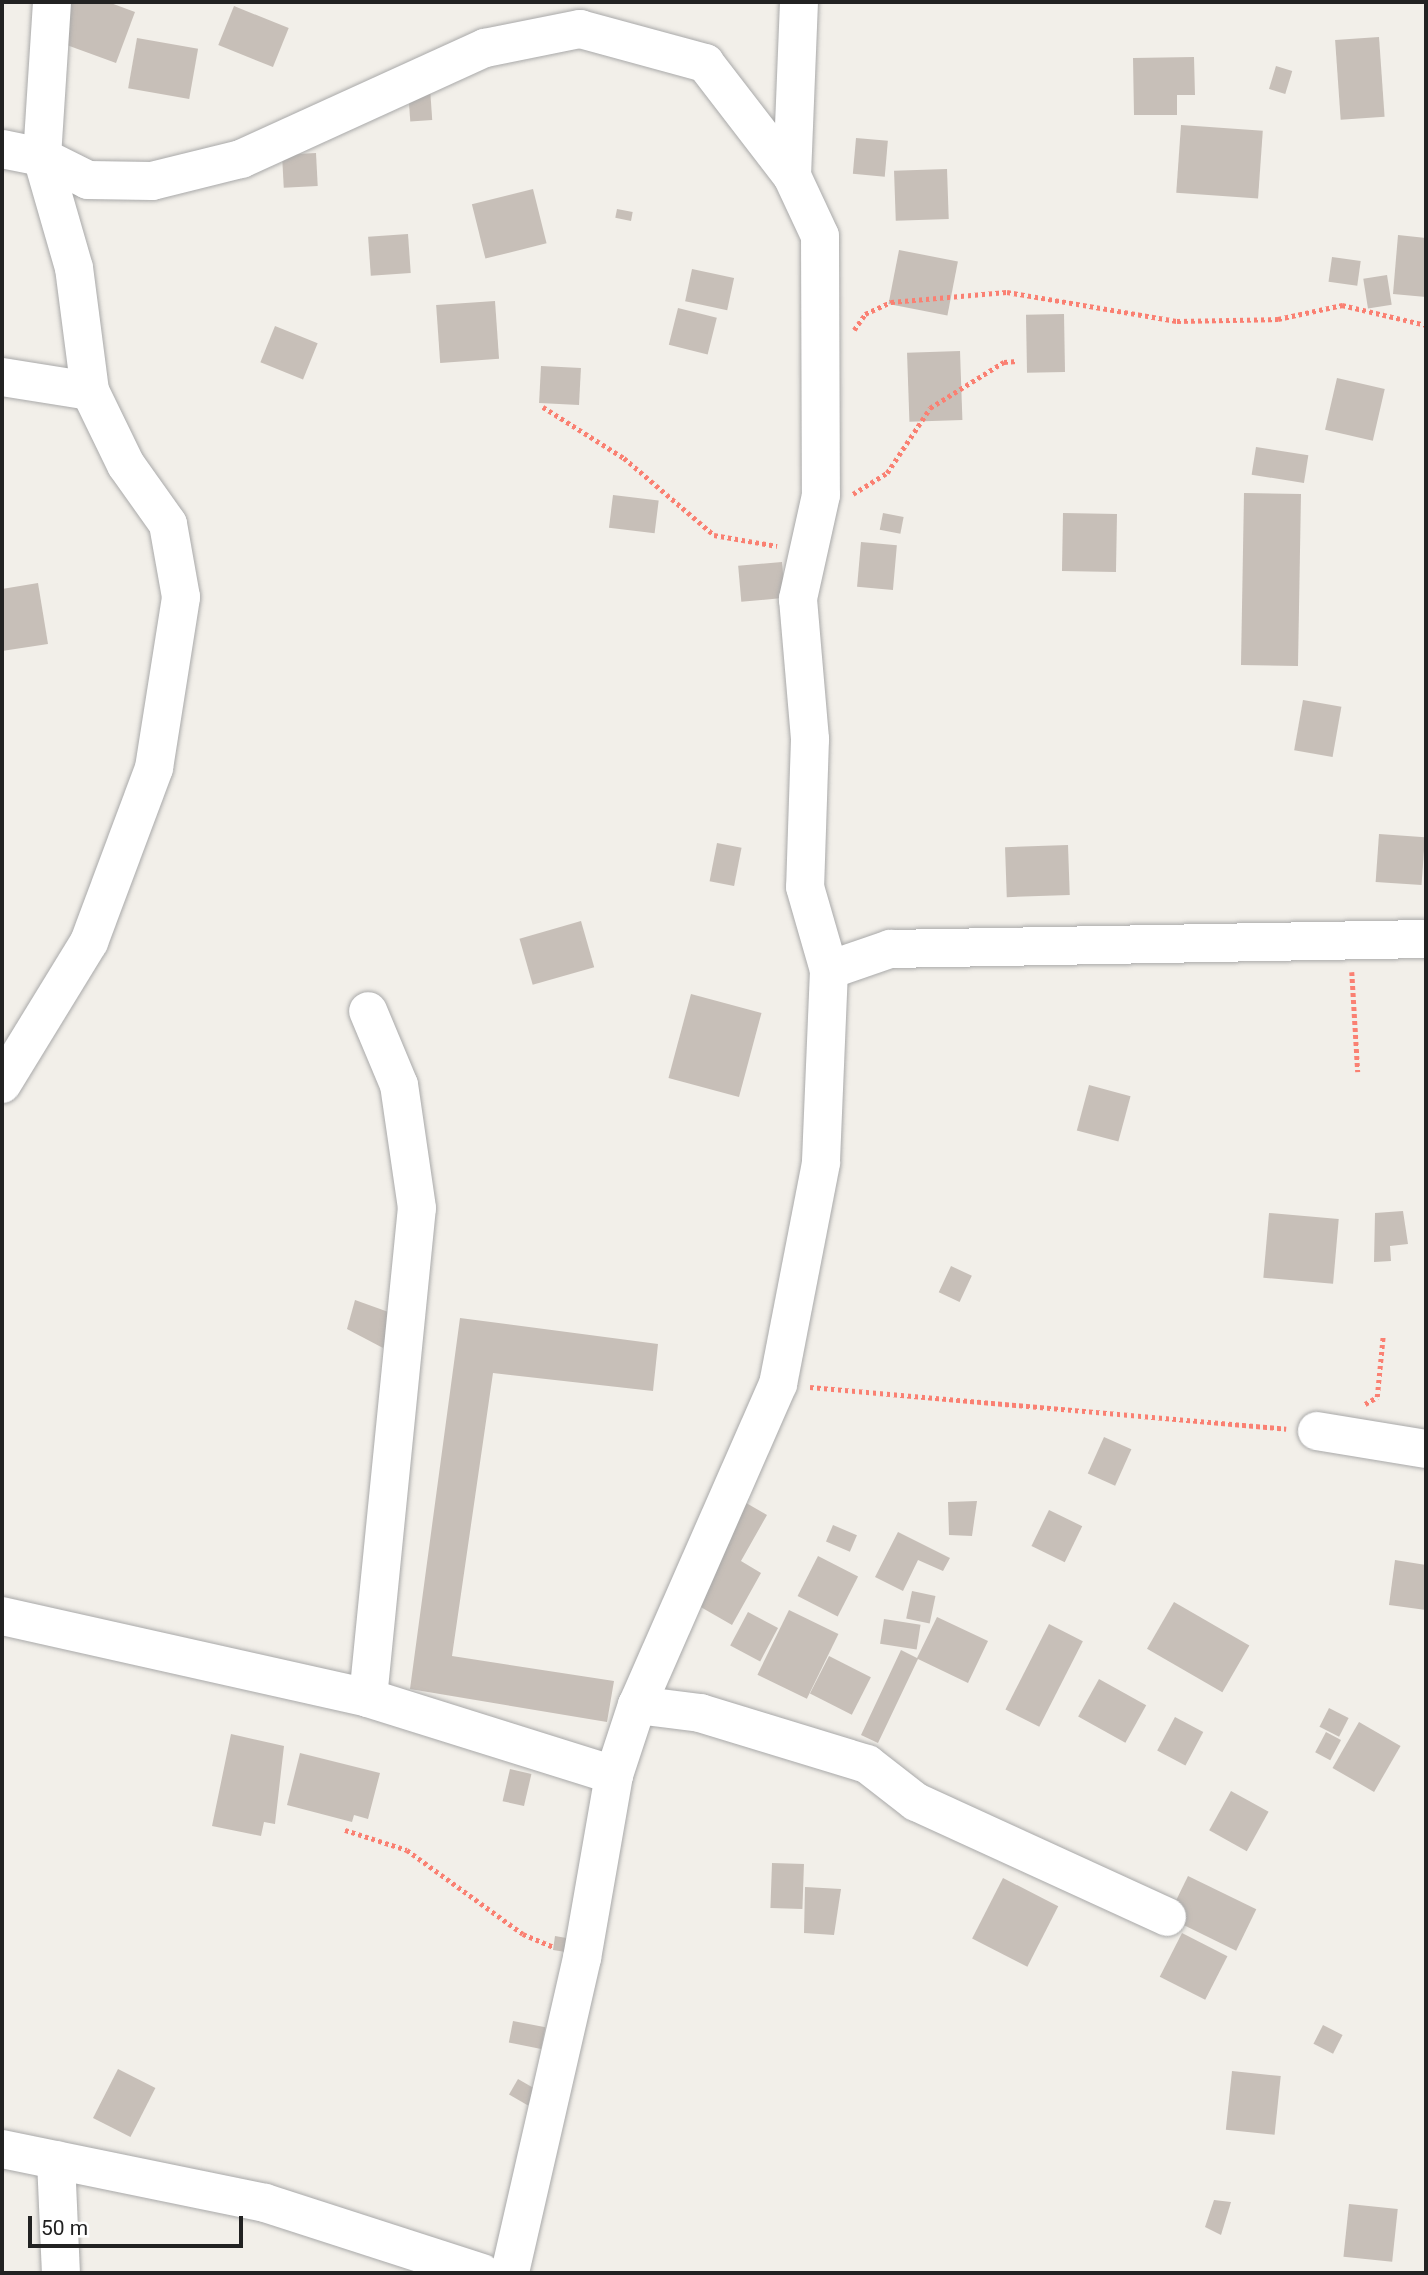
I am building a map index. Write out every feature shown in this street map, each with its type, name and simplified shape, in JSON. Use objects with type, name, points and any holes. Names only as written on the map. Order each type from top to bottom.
[{"type":"street","points":[[2,1084],[89,942],[154,768],[181,597],[168,524],[126,465],[90,391],[74,268],[42,157],[52,2]]},
{"type":"street","points":[[792,176],[799,2]]},
{"type":"street","points":[[2,149],[42,157],[88,180],[164,178],[241,159],[485,48],[580,29],[705,63],[792,176],[820,236],[821,495],[798,598],[810,739],[805,887],[829,970],[821,1163],[778,1384],[637,1705],[614,1775],[582,1958],[510,2273]]},
{"type":"street","points":[[2,377],[90,391]]},
{"type":"street","points":[[829,970],[890,949],[1426,939]]},
{"type":"street","points":[[368,1011],[399,1086],[417,1208],[368,1699]]},
{"type":"street","points":[[1317,1431],[1426,1449]]},
{"type":"street","points":[[2,1616],[368,1699],[614,1775]]},
{"type":"street","points":[[637,1705],[700,1713],[867,1764],[916,1802],[1167,1917]]},
{"type":"street","points":[[2,2149],[265,2203],[482,2273]]},
{"type":"street","points":[[56,2160],[61,2273]]},
{"type":"path","points":[[820,352],[846,343],[865,314],[891,302],[1007,292],[1177,321],[1266,320],[1342,306],[1426,325]]},
{"type":"path","points":[[821,495],[861,493],[887,473],[930,408],[1004,362],[1017,361]]},
{"type":"path","points":[[543,407],[624,458],[714,535],[808,552]]},
{"type":"path","points":[[1350,941],[1358,1072]]},
{"type":"path","points":[[778,1384],[1317,1431],[1377,1397],[1383,1336]]},
{"type":"path","points":[[345,1830],[407,1850],[523,1934],[582,1958]]},
{"type":"building","points":[[67,2],[108,2],[135,12],[116,63],[53,40]]},
{"type":"building","points":[[234,6],[289,28],[273,67],[218,45]]},
{"type":"building","points":[[1379,37],[1385,117],[1341,120],[1335,40]]},
{"type":"building","points":[[137,38],[198,49],[189,99],[128,88]]},
{"type":"building","points":[[1194,57],[1195,95],[1177,95],[1177,115],[1134,115],[1133,58]]},
{"type":"building","points":[[1276,66],[1292,71],[1285,94],[1269,89]]},
{"type":"building","points":[[430,88],[432,120],[410,121],[408,90]]},
{"type":"building","points":[[1181,125],[1263,131],[1258,199],[1176,193]]},
{"type":"building","points":[[856,138],[888,141],[885,177],[853,174]]},
{"type":"building","points":[[316,153],[318,186],[284,188],[282,155]]},
{"type":"building","points":[[947,169],[949,219],[896,221],[894,171]]},
{"type":"building","points":[[533,189],[547,243],[485,259],[472,204]]},
{"type":"building","points":[[617,209],[633,212],[631,221],[615,218]]},
{"type":"building","points":[[408,234],[411,273],[371,276],[368,237]]},
{"type":"building","points":[[1398,235],[1426,238],[1426,297],[1393,294]]},
{"type":"building","points":[[899,250],[958,261],[947,315],[889,304]]},
{"type":"building","points":[[1332,257],[1361,261],[1357,286],[1329,282]]},
{"type":"building","points":[[692,269],[734,278],[727,310],[685,301]]},
{"type":"building","points":[[1387,275],[1392,305],[1368,308],[1363,279]]},
{"type":"building","points":[[495,301],[499,359],[440,363],[436,305]]},
{"type":"building","points":[[678,308],[717,318],[708,355],[669,345]]},
{"type":"building","points":[[1064,314],[1065,372],[1027,373],[1026,315]]},
{"type":"building","points":[[275,326],[318,343],[303,379],[260,362]]},
{"type":"building","points":[[960,351],[962,420],[909,422],[907,353]]},
{"type":"building","points":[[541,366],[581,368],[579,405],[539,403]]},
{"type":"building","points":[[1337,378],[1385,389],[1373,441],[1325,430]]},
{"type":"building","points":[[1256,447],[1308,455],[1304,483],[1252,475]]},
{"type":"building","points":[[1244,493],[1301,494],[1298,666],[1241,665]]},
{"type":"building","points":[[613,495],[659,501],[655,533],[609,528]]},
{"type":"building","points":[[883,513],[904,517],[900,534],[880,530]]},
{"type":"building","points":[[1063,513],[1117,514],[1116,572],[1062,571]]},
{"type":"building","points":[[861,542],[897,545],[893,590],[857,587]]},
{"type":"building","points":[[782,562],[785,598],[741,602],[738,566]]},
{"type":"building","points":[[38,583],[48,644],[2,651],[2,589]]},
{"type":"building","points":[[1303,700],[1341,707],[1333,757],[1294,750]]},
{"type":"building","points":[[1379,834],[1425,837],[1422,885],[1376,882]]},
{"type":"building","points":[[717,843],[742,848],[734,886],[710,881]]},
{"type":"building","points":[[1068,845],[1070,895],[1007,897],[1005,847]]},
{"type":"building","points":[[581,921],[594,967],[533,985],[519,939]]},
{"type":"building","points":[[691,994],[762,1013],[739,1097],[668,1078]]},
{"type":"building","points":[[1089,1085],[1131,1096],[1118,1142],[1077,1130]]},
{"type":"building","points":[[1403,1211],[1408,1244],[1390,1246],[1391,1261],[1374,1262],[1375,1213]]},
{"type":"building","points":[[1269,1213],[1339,1219],[1333,1284],[1263,1278]]},
{"type":"building","points":[[951,1266],[972,1276],[960,1302],[939,1292]]},
{"type":"building","points":[[355,1300],[394,1314],[383,1348],[347,1329]]},
{"type":"building","points":[[460,1318],[658,1344],[653,1391],[493,1373],[452,1656],[614,1681],[607,1722],[410,1689]]},
{"type":"building","points":[[1104,1437],[1131,1449],[1115,1486],[1088,1474]]},
{"type":"building","points":[[741,1500],[767,1515],[741,1561],[761,1573],[732,1625],[685,1598]]},
{"type":"building","points":[[977,1501],[972,1536],[949,1535],[948,1502]]},
{"type":"building","points":[[1049,1510],[1082,1526],[1065,1562],[1031,1546]]},
{"type":"building","points":[[833,1525],[857,1535],[850,1552],[826,1542]]},
{"type":"building","points":[[898,1532],[950,1558],[943,1571],[918,1560],[903,1591],[875,1577]]},
{"type":"building","points":[[818,1556],[858,1576],[838,1617],[798,1596]]},
{"type":"building","points":[[1395,1560],[1426,1565],[1426,1610],[1389,1605]]},
{"type":"building","points":[[912,1591],[935,1596],[930,1623],[906,1618]]},
{"type":"building","points":[[1174,1602],[1249,1646],[1222,1692],[1147,1649]]},
{"type":"building","points":[[789,1610],[838,1634],[807,1699],[757,1675]]},
{"type":"building","points":[[748,1612],[778,1628],[760,1662],[730,1646]]},
{"type":"building","points":[[937,1617],[988,1641],[968,1683],[918,1659],[878,1743],[861,1735],[901,1650],[917,1658]]},
{"type":"building","points":[[884,1619],[921,1625],[917,1649],[880,1644]]},
{"type":"building","points":[[1049,1624],[1083,1641],[1039,1727],[1005,1710]]},
{"type":"building","points":[[829,1656],[871,1677],[852,1715],[810,1693]]},
{"type":"building","points":[[1099,1679],[1146,1705],[1125,1743],[1078,1717]]},
{"type":"building","points":[[1329,1708],[1349,1718],[1339,1737],[1319,1727]]},
{"type":"building","points":[[1175,1717],[1203,1732],[1185,1766],[1157,1751]]},
{"type":"building","points":[[1359,1722],[1401,1746],[1374,1792],[1332,1768]]},
{"type":"building","points":[[1326,1732],[1341,1740],[1330,1760],[1315,1752]]},
{"type":"building","points":[[231,1734],[284,1746],[275,1824],[264,1822],[261,1836],[212,1826]]},
{"type":"building","points":[[300,1753],[380,1773],[368,1819],[354,1815],[352,1822],[287,1805]]},
{"type":"building","points":[[510,1769],[531,1774],[524,1806],[503,1801]]},
{"type":"building","points":[[1231,1791],[1269,1812],[1247,1851],[1209,1830]]},
{"type":"building","points":[[772,1863],[804,1864],[802,1909],[770,1908]]},
{"type":"building","points":[[1188,1876],[1256,1909],[1236,1951],[1168,1917]]},
{"type":"building","points":[[1003,1878],[1058,1906],[1027,1967],[972,1939]]},
{"type":"building","points":[[805,1887],[841,1889],[834,1935],[804,1933]]},
{"type":"building","points":[[1182,1933],[1227,1956],[1205,2000],[1160,1977]]},
{"type":"building","points":[[555,1936],[572,1939],[566,1952],[553,1950]]},
{"type":"building","points":[[513,2021],[545,2027],[541,2049],[509,2043]]},
{"type":"building","points":[[1323,2025],[1343,2035],[1333,2054],[1313,2044]]},
{"type":"building","points":[[118,2069],[155,2088],[130,2137],[93,2118]]},
{"type":"building","points":[[1232,2071],[1281,2076],[1275,2135],[1226,2130]]},
{"type":"building","points":[[518,2079],[537,2090],[528,2106],[509,2095]]},
{"type":"building","points":[[1214,2200],[1231,2202],[1221,2235],[1205,2227]]},
{"type":"building","points":[[1349,2204],[1398,2209],[1392,2262],[1343,2257]]}]
